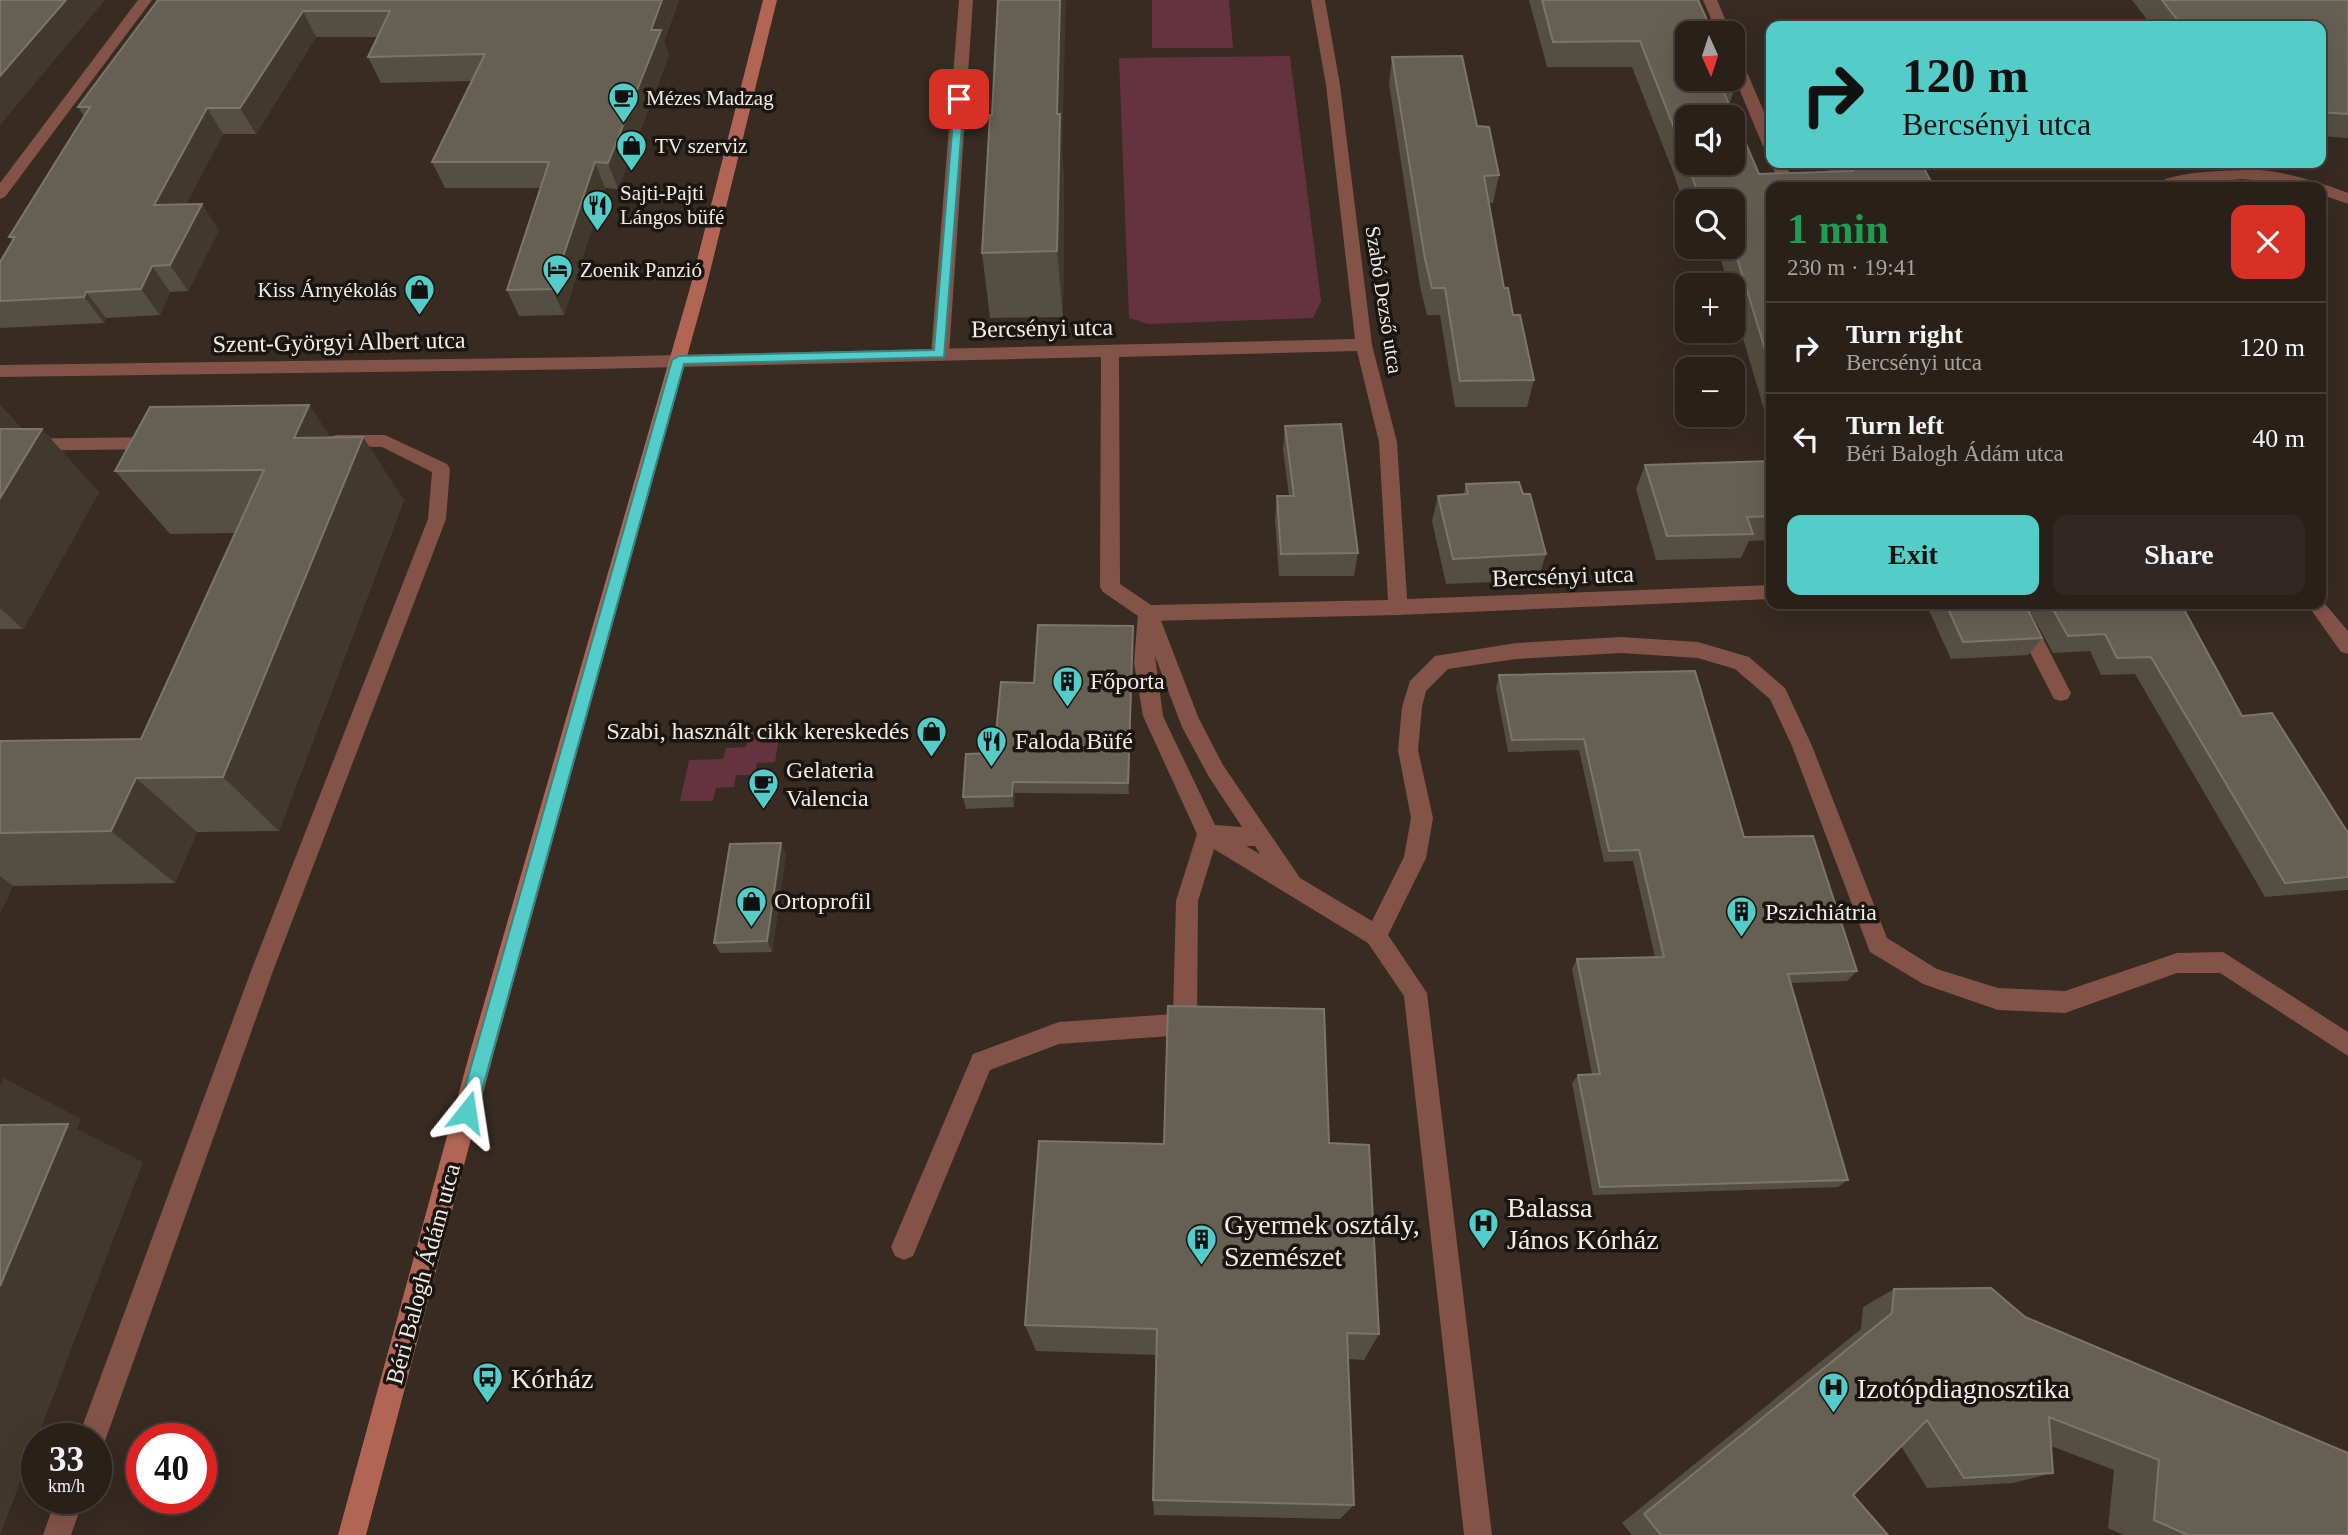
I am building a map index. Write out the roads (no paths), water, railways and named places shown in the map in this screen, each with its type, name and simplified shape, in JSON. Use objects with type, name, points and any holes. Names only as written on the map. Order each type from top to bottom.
[{"type":"street","points":[[0,194],[145,0]]},
{"type":"street","name":"Béri Balogh Ádám utca","points":[[352,1535],[547,822],[679,360],[745,111],[770,0]]},
{"type":"street","points":[[940,354],[965,0]]},
{"type":"street","name":"Szabó Dezső utca","points":[[1318,0],[1333,85],[1364,345],[1388,442],[1398,607]]},
{"type":"street","points":[[1710,0],[1719,21]]},
{"type":"street","points":[[1745,85],[1766,134]]},
{"type":"street","points":[[2177,182],[2228,174],[2292,177],[2304,182]]},
{"type":"street","points":[[2326,191],[2348,199]]},
{"type":"street","name":"Bercsényi utca","points":[[679,360],[1364,345]]},
{"type":"street","points":[[1110,351],[1110,587],[1148,613],[1189,720],[1216,771],[1294,886]]},
{"type":"street","name":"Szent-Györgyi Albert utca","points":[[0,371],[679,360]]},
{"type":"street","points":[[97,1423],[262,971],[437,519],[441,469],[385,441],[319,442]]},
{"type":"street","points":[[0,445],[174,443]]},
{"type":"street","name":"Bercsényi utca","points":[[1148,613],[1398,607],[1766,592]]},
{"type":"street","points":[[2018,609],[2061,693]]},
{"type":"street","points":[[2320,609],[2348,646]]},
{"type":"street","points":[[1148,613],[1144,663],[1153,716],[1208,834],[1376,936],[1415,993],[1478,1535]]},
{"type":"street","points":[[1376,936],[1415,858],[1422,818],[1408,750],[1412,707],[1417,687],[1442,662],[1516,651],[1621,645],[1698,650],[1742,663],[1778,694],[1802,746],[1878,945],[1889,952],[1931,977],[1998,999],[2065,1002],[2177,963],[2223,962],[2348,1045]]},
{"type":"street","points":[[1208,834],[1261,837]]},
{"type":"street","points":[[904,1247],[981,1062],[1059,1033],[1185,1024],[1187,901],[1208,834]]},
{"type":"street","points":[[57,1535],[64,1514]]},
{"type":"place","name":"Mézes Madzag","points":[[623,125]]},
{"type":"place","name":"TV szerviz","points":[[632,173]]},
{"type":"place","name":"Sajti-Pajti Lángos büfé","points":[[597,232]]},
{"type":"place","name":"Zoenik Panzió","points":[[557,297]]},
{"type":"place","name":"Kiss Árnyékolás","points":[[420,317]]},
{"type":"place","name":"Főporta","points":[[1067,708]]},
{"type":"place","name":"Szabi, használt cikk kereskedés","points":[[932,758]]},
{"type":"place","name":"Faloda Büfé","points":[[992,768]]},
{"type":"place","name":"Gelateria Valencia","points":[[763,811]]},
{"type":"place","name":"Ortoprofil","points":[[751,928]]},
{"type":"place","name":"Pszichiátria","points":[[1742,939]]},
{"type":"place","name":"Balassa János Kórház","points":[[1484,1250]]},
{"type":"place","name":"Gyermek osztály, Szemészet","points":[[1201,1267]]},
{"type":"place","name":"Kórház","points":[[488,1405]]},
{"type":"place","name":"Izotópdiagnosztika","points":[[1834,1415]]}]
